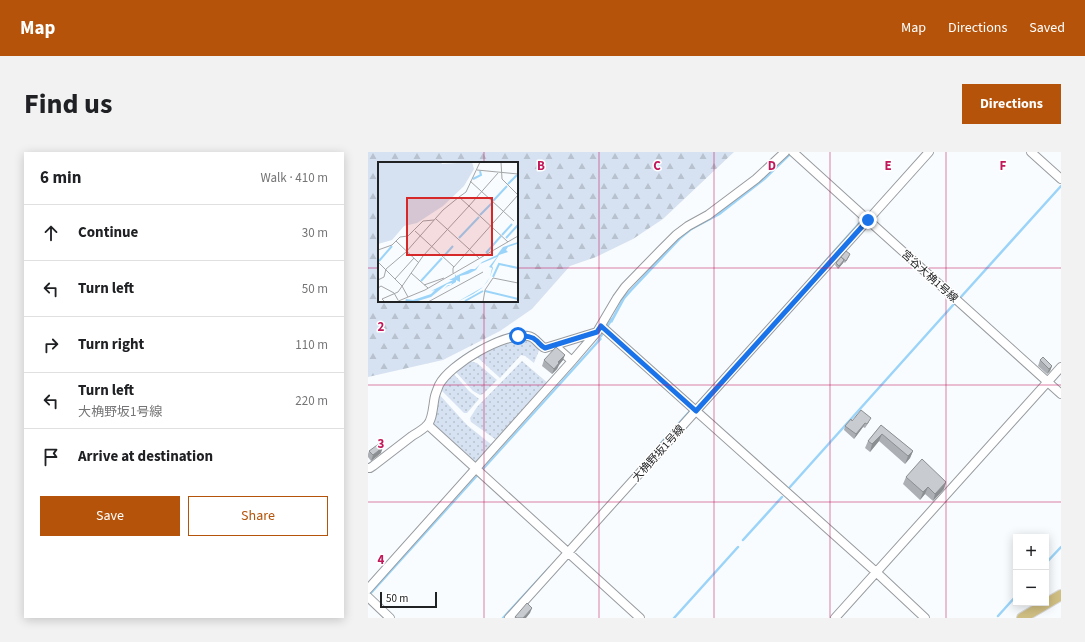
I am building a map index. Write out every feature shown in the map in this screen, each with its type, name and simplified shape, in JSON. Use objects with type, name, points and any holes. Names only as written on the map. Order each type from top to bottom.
[{"type":"main road","points":[[1022,618],[1061,595]]},
{"type":"street","points":[[368,589],[572,361],[599,329],[625,287],[676,235],[729,200],[756,179],[785,152]]},
{"type":"street","points":[[793,152],[868,220],[929,152]]},
{"type":"street","points":[[1031,152],[1061,179]]},
{"type":"street","name":"宮谷大桷1号線","points":[[868,220],[1061,394]]},
{"type":"street","name":"大桷野坂1号線","points":[[508,618],[868,220]]},
{"type":"street","points":[[368,468],[373,466],[428,425],[439,385],[444,376],[460,363],[500,340],[518,336],[527,336],[532,337],[545,348],[555,346],[599,329]]},
{"type":"street","points":[[599,329],[696,411],[876,572],[925,618]]},
{"type":"street","points":[[555,346],[572,361]]},
{"type":"street","points":[[835,618],[1061,367]]},
{"type":"street","points":[[428,425],[640,618]]},
{"type":"street","points":[[368,597],[390,618]]},
{"type":"green space","points":[[368,152],[734,152],[663,219],[633,239],[596,257],[570,266],[532,309],[500,331],[443,360],[368,377]]},
{"type":"green space","points":[[527,338],[540,348],[534,363],[525,356],[521,355],[500,378],[476,356],[499,343]]},
{"type":"green space","points":[[468,361],[477,363],[497,380],[483,394],[480,395],[473,391],[454,370]]},
{"type":"green space","points":[[522,361],[549,384],[497,439],[495,439],[471,422],[470,418],[477,407]]},
{"type":"green space","points":[[452,372],[469,391],[479,399],[467,413],[464,413],[440,389]]},
{"type":"green space","points":[[438,393],[467,425],[492,445],[477,465],[431,425]]},
{"type":"water","points":[[790,152],[794,152],[765,180],[720,215],[692,230],[681,239],[625,299],[612,323],[610,321],[623,297],[679,237],[718,212],[764,177]]},
{"type":"water","points":[[601,335],[602,339],[368,598],[368,593],[447,508]]},
{"type":"building","points":[[846,251],[850,254],[846,261],[841,257]]},
{"type":"building","points":[[841,257],[844,260],[839,266],[836,263]]},
{"type":"building","points":[[556,347],[565,355],[554,369],[544,360]]},
{"type":"building","points":[[1043,357],[1052,366],[1049,369],[1040,360]]},
{"type":"building","points":[[861,410],[871,418],[856,434],[845,426],[851,419],[852,421]]},
{"type":"building","points":[[881,425],[913,451],[908,456],[882,434],[872,444],[868,441]]},
{"type":"building","points":[[380,443],[383,447],[373,455],[369,451]]},
{"type":"building","points":[[922,459],[946,482],[935,494],[928,487],[923,492],[906,477]]},
{"type":"building","points":[[527,603],[532,608],[523,618],[515,617]]},
{"type":"waterway","points":[[960,298],[1061,186]]},
{"type":"waterway","points":[[814,274],[863,219]]},
{"type":"waterway","points":[[790,487],[954,304]]},
{"type":"waterway","points":[[601,336],[612,319]]},
{"type":"waterway","points":[[651,454],[690,411]]},
{"type":"waterway","points":[[743,540],[782,497]]},
{"type":"waterway","points":[[674,618],[738,547]]},
{"type":"waterway","points":[[1049,560],[1061,547]]},
{"type":"waterway","points":[[503,618],[550,567]]},
{"type":"waterway","points":[[998,616],[1013,599]]},
{"type":"route","points":[[518,336],[532,337],[545,348],[597,332],[601,326],[696,411],[868,220]]}]
